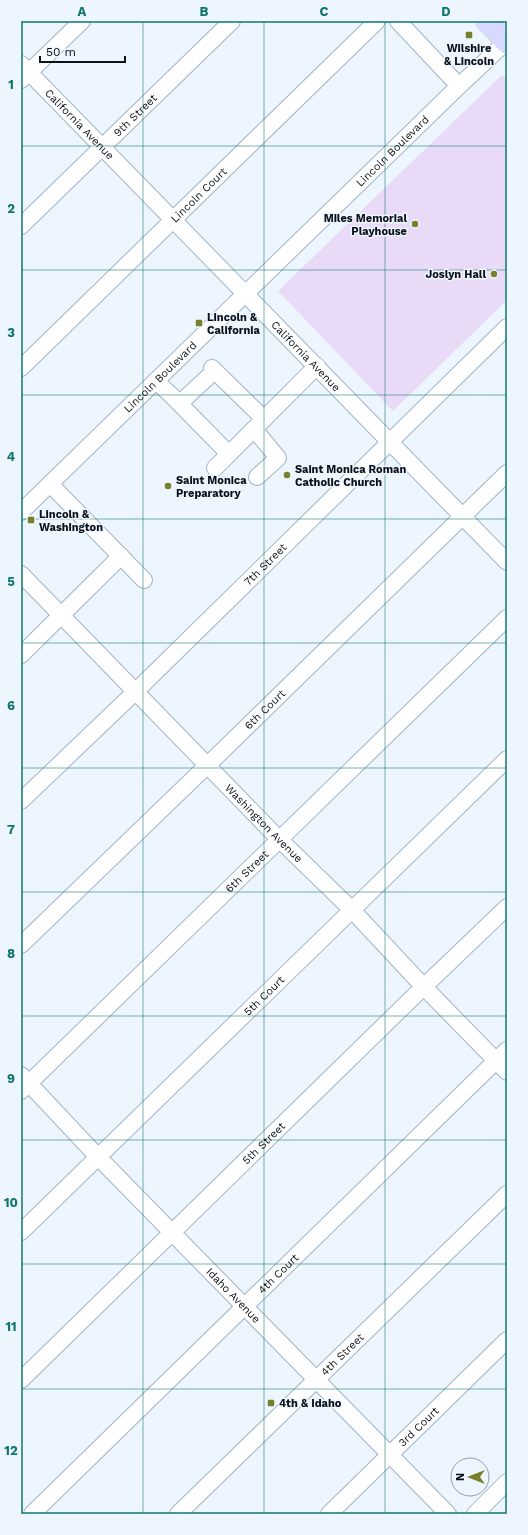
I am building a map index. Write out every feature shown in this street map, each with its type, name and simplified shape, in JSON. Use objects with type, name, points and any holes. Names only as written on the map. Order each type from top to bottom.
[{"type":"main road","points":[[486,21],[507,42]]},
{"type":"street","points":[[24,72],[82,21]]},
{"type":"street","name":"9th Street","points":[[21,226],[232,21]]},
{"type":"street","name":"Lincoln Court","points":[[21,368],[377,21]]},
{"type":"street","points":[[398,21],[459,86]]},
{"type":"street","name":"Lincoln Boulevard","points":[[21,512],[459,86],[507,42]]},
{"type":"street","name":"California Avenue","points":[[24,72],[103,147],[507,562]]},
{"type":"street","name":"7th Street","points":[[21,801],[135,692],[389,441],[507,327]]},
{"type":"street","points":[[215,468],[317,366]]},
{"type":"street","points":[[180,403],[210,372],[259,424],[278,458],[258,477]]},
{"type":"street","points":[[156,382],[180,403],[230,454]]},
{"type":"street","name":"6th Court","points":[[21,945],[507,473]]},
{"type":"street","points":[[50,484],[144,580]]},
{"type":"street","points":[[21,655],[121,556]]},
{"type":"street","name":"Washington Avenue","points":[[21,574],[135,692],[352,910],[424,987],[501,1056],[507,1072]]},
{"type":"street","name":"6th Street","points":[[24,1083],[280,839],[507,618]]},
{"type":"street","name":"5th Court","points":[[21,1232],[507,759]]},
{"type":"street","name":"5th Street","points":[[21,1380],[507,907]]},
{"type":"street","name":"4th Court","points":[[32,1514],[501,1056]]},
{"type":"street","name":"Idaho Avenue","points":[[24,1083],[317,1379],[448,1514]]},
{"type":"street","name":"4th Street","points":[[178,1514],[507,1194]]},
{"type":"street","name":"3rd Court","points":[[329,1514],[507,1340]]},
{"type":"street","points":[[475,1514],[507,1482]]},
{"type":"shaded area","points":[[502,75],[507,80],[507,300],[393,411],[278,291]]},
{"type":"place","name":"Wilshire & Lincoln","points":[[469,35]]},
{"type":"place","name":"Miles Memorial Playhouse","points":[[415,224]]},
{"type":"place","name":"Joslyn Hall","points":[[494,274]]},
{"type":"place","name":"Lincoln & California","points":[[199,323]]},
{"type":"place","name":"Saint Monica Roman Catholic Church","points":[[287,475]]},
{"type":"place","name":"Saint Monica Preparatory","points":[[168,486]]},
{"type":"place","name":"Lincoln & Washington","points":[[31,520]]},
{"type":"place","name":"4th & Idaho","points":[[271,1403]]}]
